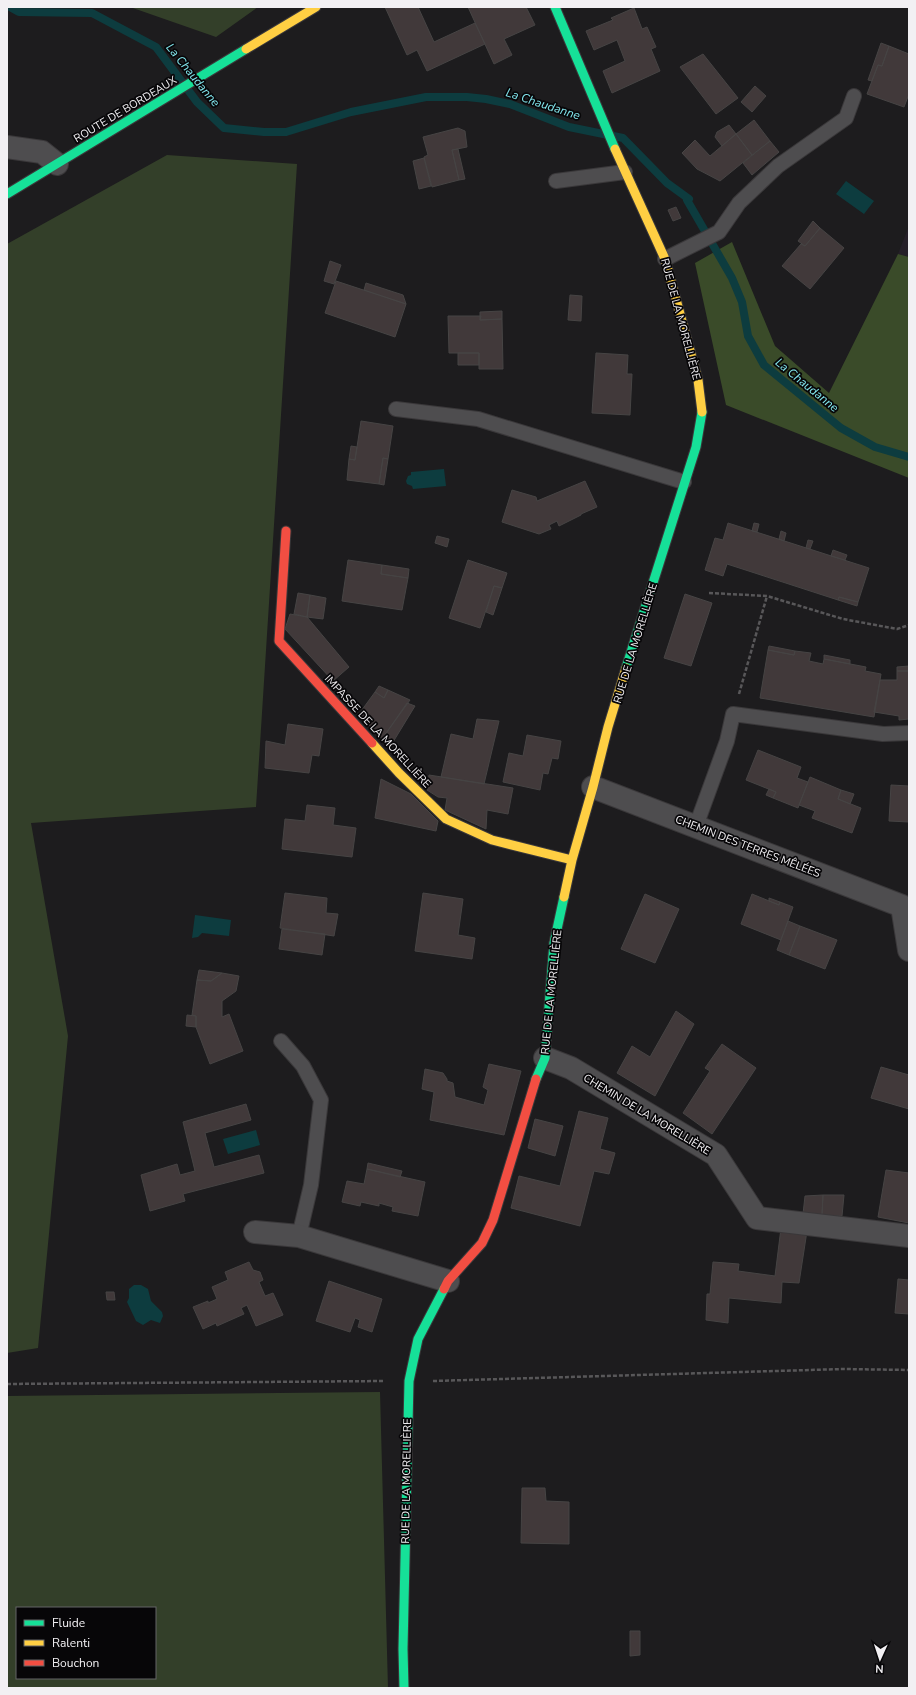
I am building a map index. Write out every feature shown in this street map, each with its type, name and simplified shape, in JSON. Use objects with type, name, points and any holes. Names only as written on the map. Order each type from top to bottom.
[{"type":"street","name":"ROUTE DE BORDEAUX","points":[[7,194],[316,7]]},
{"type":"street","name":"RUE DE LA MORELLIÈRE","points":[[404,1688],[403,1642],[409,1381],[418,1339],[448,1281],[482,1243],[493,1220],[532,1088],[545,1058],[554,943],[572,860],[608,727],[696,447],[702,412],[698,380],[665,259],[604,125],[555,7]]},
{"type":"street","points":[[7,147],[42,152],[57,164]]},
{"type":"street","name":"IMPASSE DE LA MORELLIÈRE","points":[[286,531],[279,641],[399,773],[446,819],[492,840],[572,860]]},
{"type":"street","name":"CHEMIN DES TERRES MÊLÉES","points":[[593,787],[906,902],[909,950]]},
{"type":"street","name":"CHEMIN DE LA MORELLIÈRE","points":[[545,1058],[571,1068],[716,1155],[757,1218],[909,1236]]},
{"type":"street","points":[[254,1232],[299,1236],[448,1281]]},
{"type":"lane","points":[[665,259],[694,246],[719,232],[738,203],[778,166],[846,118],[854,96]]},
{"type":"lane","points":[[556,181],[625,172]]},
{"type":"lane","points":[[396,409],[478,419],[684,482]]},
{"type":"lane","points":[[696,826],[727,741],[733,714],[882,734],[909,733]]},
{"type":"lane","points":[[281,1041],[303,1066],[322,1100],[311,1185],[299,1236]]},
{"type":"path","points":[[709,592],[767,596],[843,619],[897,629],[909,625]]},
{"type":"path","points":[[733,714],[767,596]]},
{"type":"path","points":[[7,1384],[409,1381],[844,1369],[909,1370]]},
{"type":"shaded area","points":[[909,226],[909,257],[898,254]]},
{"type":"green space","points":[[130,7],[258,7],[216,37]]},
{"type":"green space","points":[[167,155],[297,164],[256,807],[31,823],[68,1036],[38,1348],[7,1353],[7,244]]},
{"type":"green space","points":[[732,242],[775,346],[829,393],[898,254],[909,257],[909,478],[726,405],[695,263]]},
{"type":"green space","points":[[380,1392],[388,1688],[7,1688],[7,1396]]},
{"type":"water","points":[[846,181],[874,201],[864,214],[836,194]]},
{"type":"water","points":[[444,469],[446,486],[413,489],[412,486],[407,484],[406,481],[408,476],[411,475],[411,472]]},
{"type":"water","points":[[195,915],[231,920],[229,936],[202,933],[198,937],[192,938]]},
{"type":"water","points":[[256,1130],[260,1145],[228,1154],[223,1139]]},
{"type":"water","points":[[134,1285],[141,1285],[148,1289],[151,1301],[162,1312],[163,1316],[160,1323],[151,1320],[143,1325],[136,1321],[127,1302],[129,1298],[129,1289]]},
{"type":"building","points":[[385,7],[418,7],[434,42],[475,23],[485,44],[427,71],[417,50],[407,55]]},
{"type":"building","points":[[468,7],[526,7],[535,25],[504,39],[512,55],[494,64]]},
{"type":"building","points":[[634,8],[642,29],[647,27],[656,47],[651,49],[660,71],[612,93],[603,71],[625,61],[617,40],[594,50],[586,31],[613,20],[611,18]]},
{"type":"building","points":[[881,43],[889,46],[882,66],[878,65],[872,81],[868,80]]},
{"type":"building","points":[[889,46],[909,54],[909,94],[904,107],[867,94],[878,65],[882,66]]},
{"type":"building","points":[[703,54],[738,98],[716,114],[680,67]]},
{"type":"building","points":[[755,86],[766,96],[752,112],[741,102]]},
{"type":"building","points":[[754,120],[770,141],[752,155],[736,134]]},
{"type":"building","points":[[729,125],[736,134],[722,146],[715,137],[717,132]]},
{"type":"building","points":[[458,128],[465,131],[467,147],[452,150],[459,180],[432,187],[424,157],[428,155],[423,137]]},
{"type":"building","points":[[736,134],[752,155],[720,181],[697,169],[682,153],[695,140],[710,156]]},
{"type":"building","points":[[770,141],[779,152],[752,175],[743,163]]},
{"type":"building","points":[[458,149],[465,179],[459,180],[452,150]]},
{"type":"building","points":[[424,158],[431,186],[419,189],[413,161]]},
{"type":"building","points":[[676,207],[681,218],[673,221],[668,210]]},
{"type":"building","points":[[813,221],[820,228],[805,246],[798,241]]},
{"type":"building","points":[[820,228],[844,248],[810,289],[782,266],[801,244],[805,246]]},
{"type":"building","points":[[330,261],[341,265],[334,284],[324,281]]},
{"type":"building","points":[[336,281],[406,304],[395,337],[325,313]]},
{"type":"building","points":[[366,283],[403,295],[406,304],[364,290]]},
{"type":"building","points":[[570,295],[582,296],[581,321],[568,320]]},
{"type":"building","points":[[502,311],[502,319],[480,320],[480,312]]},
{"type":"building","points":[[448,316],[481,316],[480,320],[502,319],[503,369],[479,369],[479,353],[449,353]]},
{"type":"building","points":[[458,353],[479,353],[479,365],[458,365]]},
{"type":"building","points":[[596,353],[628,355],[627,374],[632,374],[630,415],[592,413]]},
{"type":"building","points":[[361,421],[393,426],[388,459],[383,458],[379,484],[347,480],[349,459],[355,460]]},
{"type":"building","points":[[351,446],[357,447],[355,460],[349,459]]},
{"type":"building","points":[[383,458],[388,459],[384,485],[379,484]]},
{"type":"building","points":[[585,481],[597,507],[559,526],[557,521],[549,525],[551,529],[539,534],[502,522],[512,490],[536,497],[537,501]]},
{"type":"building","points":[[728,523],[869,568],[858,602],[839,597],[838,600],[727,564],[723,576],[705,570],[715,538],[723,540]]},
{"type":"building","points":[[754,523],[759,524],[757,532],[752,531]]},
{"type":"building","points":[[781,531],[786,533],[784,541],[779,539]]},
{"type":"building","points":[[437,536],[449,539],[447,547],[435,543]]},
{"type":"building","points":[[808,540],[813,541],[810,549],[806,548]]},
{"type":"building","points":[[833,550],[847,555],[845,560],[831,556]]},
{"type":"building","points":[[348,560],[382,565],[381,574],[408,578],[402,610],[342,601]]},
{"type":"building","points":[[468,560],[507,573],[502,588],[494,586],[480,628],[449,618]]},
{"type":"building","points":[[382,565],[409,569],[408,578],[381,574]]},
{"type":"building","points":[[494,586],[502,588],[493,615],[486,612]]},
{"type":"building","points":[[298,593],[310,595],[307,617],[294,614]]},
{"type":"building","points":[[685,594],[712,603],[691,666],[664,658]]},
{"type":"building","points":[[310,595],[326,598],[323,619],[307,617]]},
{"type":"building","points":[[839,597],[858,602],[857,606],[838,600]]},
{"type":"building","points":[[290,614],[307,617],[349,667],[333,681],[285,629]]},
{"type":"building","points":[[769,646],[795,651],[794,655],[768,650]]},
{"type":"building","points":[[768,650],[794,655],[795,651],[811,653],[809,661],[823,664],[824,659],[866,667],[865,671],[881,674],[874,717],[760,698]]},
{"type":"building","points":[[824,655],[850,660],[850,664],[824,659]]},
{"type":"building","points":[[909,666],[909,671],[897,671],[897,667]]},
{"type":"building","points":[[897,671],[909,671],[909,719],[899,720],[899,716],[874,712],[880,680],[897,680]]},
{"type":"building","points":[[379,686],[388,690],[384,698],[375,692]]},
{"type":"building","points":[[388,690],[410,700],[382,739],[359,714],[375,692],[384,698]]},
{"type":"building","points":[[407,703],[415,706],[390,747],[382,739]]},
{"type":"building","points":[[477,719],[499,721],[484,784],[441,777],[451,734],[473,739]]},
{"type":"building","points":[[288,724],[323,729],[319,756],[312,755],[309,773],[265,768],[266,741],[285,745]]},
{"type":"building","points":[[527,735],[561,741],[558,759],[552,758],[548,774],[543,773],[540,790],[503,782],[509,753],[523,756]]},
{"type":"building","points":[[758,750],[801,767],[797,778],[808,782],[798,808],[773,798],[776,792],[746,780]]},
{"type":"building","points":[[429,775],[513,788],[508,814],[487,810],[486,829],[445,810],[447,798],[438,797],[427,790]]},
{"type":"building","points":[[810,777],[841,790],[838,799],[861,808],[852,833],[812,818],[815,811],[799,805]]},
{"type":"building","points":[[381,779],[411,794],[438,821],[436,831],[375,818]]},
{"type":"building","points":[[891,785],[909,786],[909,822],[889,821]]},
{"type":"building","points":[[769,789],[776,792],[773,798],[766,795]]},
{"type":"building","points":[[841,790],[854,794],[850,804],[838,799]]},
{"type":"building","points":[[307,805],[335,808],[333,825],[356,828],[352,857],[282,849],[285,819],[305,821]]},
{"type":"building","points":[[285,893],[327,898],[326,913],[338,914],[334,936],[280,928]]},
{"type":"building","points":[[423,893],[463,899],[458,935],[475,938],[472,959],[415,951]]},
{"type":"building","points":[[645,894],[679,909],[655,963],[621,949]]},
{"type":"building","points":[[752,894],[779,905],[780,902],[793,907],[781,940],[741,924]]},
{"type":"building","points":[[769,898],[780,902],[779,905],[769,901]]},
{"type":"building","points":[[788,921],[800,926],[789,955],[777,950]]},
{"type":"building","points":[[800,926],[837,940],[825,969],[789,955]]},
{"type":"building","points":[[282,929],[325,934],[322,955],[279,949]]},
{"type":"building","points":[[199,970],[222,973],[211,981],[197,980]]},
{"type":"building","points":[[222,973],[239,976],[236,991],[222,1001],[222,1017],[229,1014],[243,1051],[210,1064],[196,1027],[196,1016],[192,1015],[197,980],[211,981]]},
{"type":"building","points":[[676,1011],[694,1024],[655,1096],[617,1073],[632,1046],[650,1057]]},
{"type":"building","points":[[187,1015],[196,1016],[196,1027],[186,1026]]},
{"type":"building","points":[[722,1044],[756,1068],[712,1134],[683,1113],[710,1071],[705,1068]]},
{"type":"building","points":[[489,1064],[521,1071],[504,1135],[430,1120],[434,1092],[422,1089],[425,1069],[443,1073],[447,1081],[453,1083],[455,1097],[484,1105],[488,1090],[483,1087]]},
{"type":"building","points":[[881,1067],[909,1075],[909,1109],[871,1098]]},
{"type":"building","points":[[246,1104],[251,1120],[205,1133],[214,1167],[259,1155],[264,1173],[183,1194],[185,1201],[150,1211],[141,1175],[177,1164],[180,1175],[195,1171],[183,1122]]},
{"type":"building","points":[[579,1111],[608,1118],[600,1149],[615,1153],[609,1174],[594,1171],[580,1226],[511,1208],[519,1176],[560,1186]]},
{"type":"building","points":[[535,1119],[563,1126],[555,1156],[528,1148]]},
{"type":"building","points":[[368,1163],[402,1171],[400,1177],[367,1169]]},
{"type":"building","points":[[367,1169],[425,1182],[418,1216],[392,1211],[393,1207],[379,1203],[379,1206],[361,1202],[360,1206],[342,1202],[347,1181],[364,1184]]},
{"type":"building","points":[[886,1170],[909,1173],[909,1223],[878,1217]]},
{"type":"building","points":[[823,1195],[844,1195],[842,1216],[822,1215]]},
{"type":"building","points":[[823,1195],[822,1215],[803,1214],[805,1196]]},
{"type":"building","points":[[781,1228],[807,1231],[799,1283],[782,1282],[781,1303],[729,1298],[728,1323],[706,1320],[707,1294],[710,1294],[713,1262],[739,1264],[738,1271],[775,1276]]},
{"type":"building","points":[[249,1262],[253,1270],[260,1272],[263,1280],[259,1282],[265,1296],[273,1293],[283,1315],[256,1326],[247,1305],[241,1308],[244,1314],[217,1326],[216,1323],[203,1329],[193,1307],[217,1299],[212,1287],[228,1280],[225,1272]]},
{"type":"building","points":[[898,1279],[909,1280],[909,1314],[895,1313]]},
{"type":"building","points":[[329,1281],[382,1299],[372,1332],[358,1327],[360,1320],[355,1318],[350,1332],[316,1321]]},
{"type":"building","points":[[106,1292],[114,1292],[115,1300],[107,1300]]},
{"type":"building","points":[[522,1488],[545,1488],[546,1501],[569,1502],[569,1544],[521,1543]]},
{"type":"building","points":[[630,1631],[640,1631],[640,1655],[630,1656]]},
{"type":"waterway","name":"La Chaudanne","points":[[10,7],[19,12],[92,13],[156,47],[197,102],[224,128],[264,132],[286,132],[351,112],[426,97],[467,97],[510,104],[569,127],[623,138],[667,183],[689,199],[687,200],[732,278],[742,302],[748,336],[764,365],[841,428],[875,447],[909,457]]},
{"type":"traffic: fast","points":[[555,7],[615,149]]},
{"type":"traffic: fast","points":[[7,194],[246,49]]},
{"type":"traffic: fast","points":[[626,668],[696,447],[702,412]]},
{"type":"traffic: fast","points":[[536,1079],[545,1058],[554,943],[564,897]]},
{"type":"traffic: fast","points":[[404,1688],[403,1649],[409,1381],[418,1339],[444,1289]]},
{"type":"traffic: slow","points":[[246,49],[316,7]]},
{"type":"traffic: slow","points":[[615,149],[665,259],[698,380],[702,412]]},
{"type":"traffic: slow","points":[[564,897],[572,860],[608,727],[626,668]]},
{"type":"traffic: slow","points":[[372,743],[399,773],[446,819],[492,840],[572,860]]},
{"type":"traffic: jam","points":[[286,531],[279,641],[372,743]]},
{"type":"traffic: jam","points":[[444,1289],[448,1281],[482,1243],[493,1220],[536,1079]]}]
